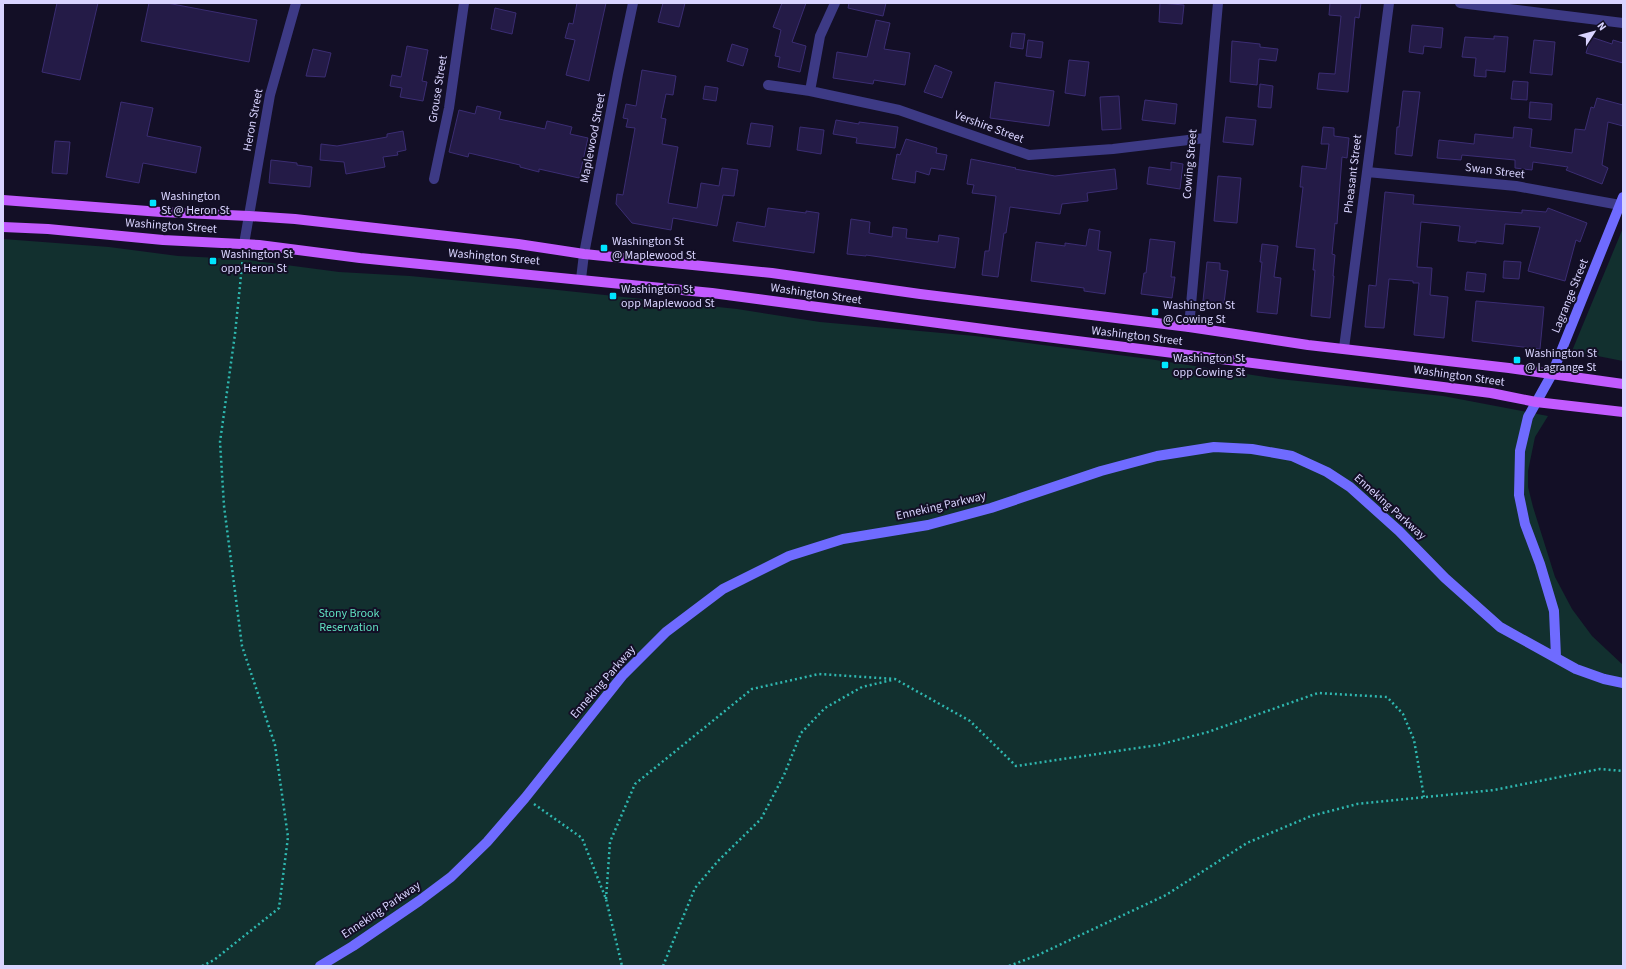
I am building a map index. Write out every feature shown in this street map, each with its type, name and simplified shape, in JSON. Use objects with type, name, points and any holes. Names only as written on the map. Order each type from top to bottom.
[{"type":"main road","name":"Washington Street","points":[[3,200],[161,212],[249,216],[518,244],[584,254],[772,273],[951,298],[1189,327],[1308,345],[1344,348],[1623,384]]},
{"type":"main road","name":"Lagrange Street","points":[[1556,657],[1554,611],[1540,564],[1525,524],[1519,495],[1520,451],[1528,417],[1552,374],[1622,201]]},
{"type":"main road","name":"Washington Street","points":[[3,227],[48,229],[163,240],[244,244],[360,258],[712,293],[1006,332],[1491,393],[1536,402],[1623,412]]},
{"type":"main road","name":"Enneking Parkway","points":[[320,966],[365,938],[451,877],[486,842],[525,798],[624,675],[666,632],[723,589],[789,556],[843,538],[928,525],[991,508],[1101,470],[1157,456],[1214,447],[1252,449],[1292,456],[1327,472],[1350,487],[1399,530],[1445,578],[1500,627],[1576,669],[1604,679],[1623,683]]},
{"type":"street","name":"Heron Street","points":[[244,244],[270,95],[296,3]]},
{"type":"street","name":"Grouse Street","points":[[434,179],[449,108],[464,3]]},
{"type":"street","name":"Maplewood Street","points":[[581,279],[584,254],[633,3]]},
{"type":"street","points":[[810,91],[820,36],[836,3]]},
{"type":"street","name":"Cowing Street","points":[[1189,327],[1218,3]]},
{"type":"street","name":"Pheasant Street","points":[[1344,348],[1389,3]]},
{"type":"street","points":[[1460,3],[1623,24]]},
{"type":"street","name":"Vershire Street","points":[[768,85],[810,91],[900,110],[1029,155],[1113,149],[1205,138]]},
{"type":"street","name":"Swan Street","points":[[1367,172],[1516,186],[1622,201]]},
{"type":"path","points":[[202,966],[214,960],[279,908],[288,837],[275,745],[242,646],[224,506],[220,442],[235,334],[242,257]]},
{"type":"path","points":[[606,899],[610,842],[636,784],[752,689],[819,674],[895,679],[970,721],[1016,766],[1158,745],[1208,732],[1318,693],[1387,697],[1403,714],[1414,740],[1424,797]]},
{"type":"path","points":[[663,966],[695,888],[718,861],[761,818],[784,774],[801,734],[825,708],[862,687],[895,679]]},
{"type":"path","points":[[1009,966],[1166,895],[1247,843],[1311,816],[1358,804],[1494,790],[1600,769],[1623,771]]},
{"type":"path","points":[[525,798],[582,838],[606,899],[622,966]]},
{"type":"green space","points":[[1623,228],[1623,361],[1572,351]]},
{"type":"green space","name":"Stony Brook Reservation","points":[[3,239],[109,247],[178,256],[240,259],[339,272],[410,276],[548,289],[737,309],[820,322],[975,336],[1149,359],[1279,379],[1443,396],[1548,416],[1535,437],[1528,471],[1528,487],[1533,507],[1555,577],[1572,609],[1592,636],[1623,665],[1623,966],[3,966]]},
{"type":"building","points":[[57,3],[98,3],[80,80],[42,72]]},
{"type":"building","points":[[149,3],[167,3],[257,20],[249,62],[141,41]]},
{"type":"building","points":[[577,3],[606,3],[589,81],[566,75],[575,40],[565,38],[569,23],[573,24]]},
{"type":"building","points":[[663,3],[685,3],[679,27],[658,22]]},
{"type":"building","points":[[782,3],[806,3],[792,42],[806,46],[800,72],[778,67],[780,57],[775,56],[781,30],[773,27]]},
{"type":"building","points":[[849,3],[886,3],[883,16],[848,8]]},
{"type":"building","points":[[1160,3],[1184,5],[1182,24],[1159,22]]},
{"type":"building","points":[[1330,3],[1361,3],[1359,18],[1355,17],[1348,92],[1317,89],[1319,73],[1335,74],[1341,16],[1329,15]]},
{"type":"building","points":[[495,8],[516,13],[512,34],[491,29]]},
{"type":"building","points":[[876,20],[890,23],[884,49],[910,53],[905,85],[874,80],[873,84],[833,78],[837,52],[867,57]]},
{"type":"building","points":[[1412,25],[1443,28],[1441,48],[1424,46],[1423,54],[1409,52]]},
{"type":"building","points":[[1012,33],[1025,34],[1023,49],[1010,47]]},
{"type":"building","points":[[1494,36],[1508,37],[1505,72],[1486,70],[1486,77],[1474,76],[1476,58],[1462,57],[1465,37],[1494,39]]},
{"type":"building","points":[[1591,37],[1612,44],[1613,40],[1623,43],[1623,63],[1586,53]]},
{"type":"building","points":[[1028,40],[1043,42],[1041,58],[1026,56]]},
{"type":"building","points":[[1534,40],[1555,42],[1552,75],[1530,73]]},
{"type":"building","points":[[1232,41],[1260,44],[1260,47],[1278,49],[1276,61],[1259,59],[1257,85],[1230,82]]},
{"type":"building","points":[[732,44],[748,49],[743,66],[727,61]]},
{"type":"building","points":[[407,46],[428,50],[422,81],[427,82],[423,101],[400,97],[402,88],[390,86],[392,75],[401,77]]},
{"type":"building","points":[[313,49],[331,53],[325,77],[306,76]]},
{"type":"building","points":[[1069,60],[1089,62],[1085,96],[1065,93]]},
{"type":"building","points":[[935,65],[952,72],[942,98],[924,92]]},
{"type":"building","points":[[642,70],[676,76],[673,95],[666,94],[661,118],[666,119],[662,144],[678,147],[668,203],[697,208],[701,183],[719,186],[722,168],[738,170],[734,196],[723,195],[717,226],[673,218],[671,230],[632,223],[616,204],[617,194],[623,195],[635,128],[626,127],[628,119],[623,118],[626,104],[636,106]]},
{"type":"building","points":[[1513,81],[1528,82],[1527,100],[1511,99]]},
{"type":"building","points":[[995,82],[1054,91],[1049,126],[990,118]]},
{"type":"building","points":[[1260,84],[1273,86],[1271,108],[1258,107]]},
{"type":"building","points":[[705,86],[718,88],[716,101],[703,99]]},
{"type":"building","points":[[1403,91],[1420,92],[1412,156],[1395,154],[1397,127],[1399,127]]},
{"type":"building","points":[[1119,96],[1121,129],[1102,130],[1100,97]]},
{"type":"building","points":[[1597,98],[1623,105],[1623,126],[1608,122],[1602,165],[1608,168],[1602,184],[1566,170],[1568,167],[1533,162],[1532,170],[1515,168],[1515,160],[1462,155],[1461,160],[1437,158],[1439,140],[1474,144],[1475,134],[1513,138],[1514,127],[1532,129],[1530,147],[1572,153],[1575,129],[1585,130],[1591,107],[1594,108]]},
{"type":"building","points":[[1145,100],[1177,104],[1175,124],[1142,120]]},
{"type":"building","points":[[121,102],[153,108],[147,136],[201,147],[196,173],[143,163],[139,183],[106,177]]},
{"type":"building","points":[[1530,102],[1552,104],[1551,120],[1529,118]]},
{"type":"building","points":[[477,106],[501,112],[499,119],[545,129],[547,121],[572,127],[570,134],[588,138],[579,178],[539,169],[539,172],[520,167],[520,165],[469,153],[468,157],[449,152],[459,110],[475,114]]},
{"type":"building","points":[[1226,117],[1256,120],[1253,145],[1223,142]]},
{"type":"building","points":[[836,120],[859,124],[859,122],[898,127],[895,148],[856,143],[857,138],[833,134]]},
{"type":"building","points":[[751,123],[773,126],[770,147],[747,144]]},
{"type":"building","points":[[800,127],[824,130],[821,154],[797,150]]},
{"type":"building","points":[[1323,127],[1334,128],[1334,136],[1349,138],[1347,158],[1342,157],[1337,224],[1335,223],[1332,254],[1335,255],[1334,276],[1330,318],[1311,316],[1315,270],[1313,270],[1315,249],[1296,247],[1303,187],[1300,187],[1302,166],[1326,169],[1329,144],[1321,144]]},
{"type":"building","points":[[403,131],[406,150],[397,152],[398,155],[383,157],[385,167],[346,174],[344,162],[320,160],[321,144],[337,146],[387,137],[387,134]]},
{"type":"building","points":[[906,139],[937,148],[936,153],[947,155],[944,170],[931,168],[929,175],[916,171],[915,183],[892,179],[897,154],[900,155]]},
{"type":"building","points":[[55,141],[70,142],[67,174],[52,173]]},
{"type":"building","points":[[971,159],[1055,176],[1115,169],[1117,189],[1087,193],[1088,201],[1062,204],[1060,214],[1010,207],[1006,233],[1004,233],[998,277],[982,275],[985,251],[989,251],[996,196],[972,193],[974,185],[967,184]]},
{"type":"building","points":[[271,160],[297,163],[297,165],[312,167],[310,187],[269,183]]},
{"type":"building","points":[[1171,162],[1183,164],[1180,189],[1147,184],[1149,167],[1171,170]]},
{"type":"building","points":[[1218,176],[1241,178],[1237,223],[1214,221]]},
{"type":"building","points":[[1385,192],[1414,195],[1413,204],[1522,213],[1522,210],[1546,212],[1548,208],[1587,223],[1580,242],[1576,240],[1565,281],[1528,271],[1540,227],[1505,224],[1503,244],[1476,241],[1476,243],[1458,241],[1460,226],[1421,222],[1417,267],[1432,268],[1430,295],[1448,297],[1444,338],[1414,335],[1419,283],[1413,283],[1413,281],[1389,279],[1384,328],[1365,327],[1369,285],[1376,286]]},
{"type":"building","points":[[768,208],[806,213],[806,211],[819,213],[814,253],[733,241],[737,222],[765,227]]},
{"type":"building","points":[[851,219],[870,222],[869,233],[892,237],[893,227],[907,229],[906,238],[938,242],[939,235],[959,238],[955,268],[866,255],[847,254]]},
{"type":"building","points":[[1089,229],[1100,231],[1098,250],[1111,252],[1105,294],[1084,291],[1084,288],[1031,281],[1036,242],[1065,246],[1065,243],[1086,246]]},
{"type":"building","points":[[1150,239],[1175,242],[1171,277],[1175,277],[1172,298],[1141,294],[1144,273],[1146,273]]},
{"type":"building","points":[[1262,244],[1278,246],[1274,277],[1281,278],[1277,314],[1257,312],[1262,262],[1260,262]]},
{"type":"building","points":[[1504,261],[1521,262],[1519,279],[1503,278]]},
{"type":"building","points":[[1207,262],[1220,263],[1220,270],[1228,271],[1224,303],[1203,301]]},
{"type":"building","points":[[1467,272],[1486,274],[1484,292],[1465,290]]},
{"type":"building","points":[[1476,301],[1544,307],[1540,349],[1472,341]]},
{"type":"place","name":"Washington St @ Heron St","points":[[153,203]]},
{"type":"place","name":"Washington St @ Maplewood St","points":[[604,248]]},
{"type":"place","name":"Washington St opp Heron St","points":[[213,261]]},
{"type":"place","name":"Washington St opp Maplewood St","points":[[613,296]]},
{"type":"place","name":"Washington St @ Cowing St","points":[[1155,312]]},
{"type":"place","name":"Washington St @ Lagrange St","points":[[1517,360]]},
{"type":"place","name":"Washington St opp Cowing St","points":[[1165,365]]}]
